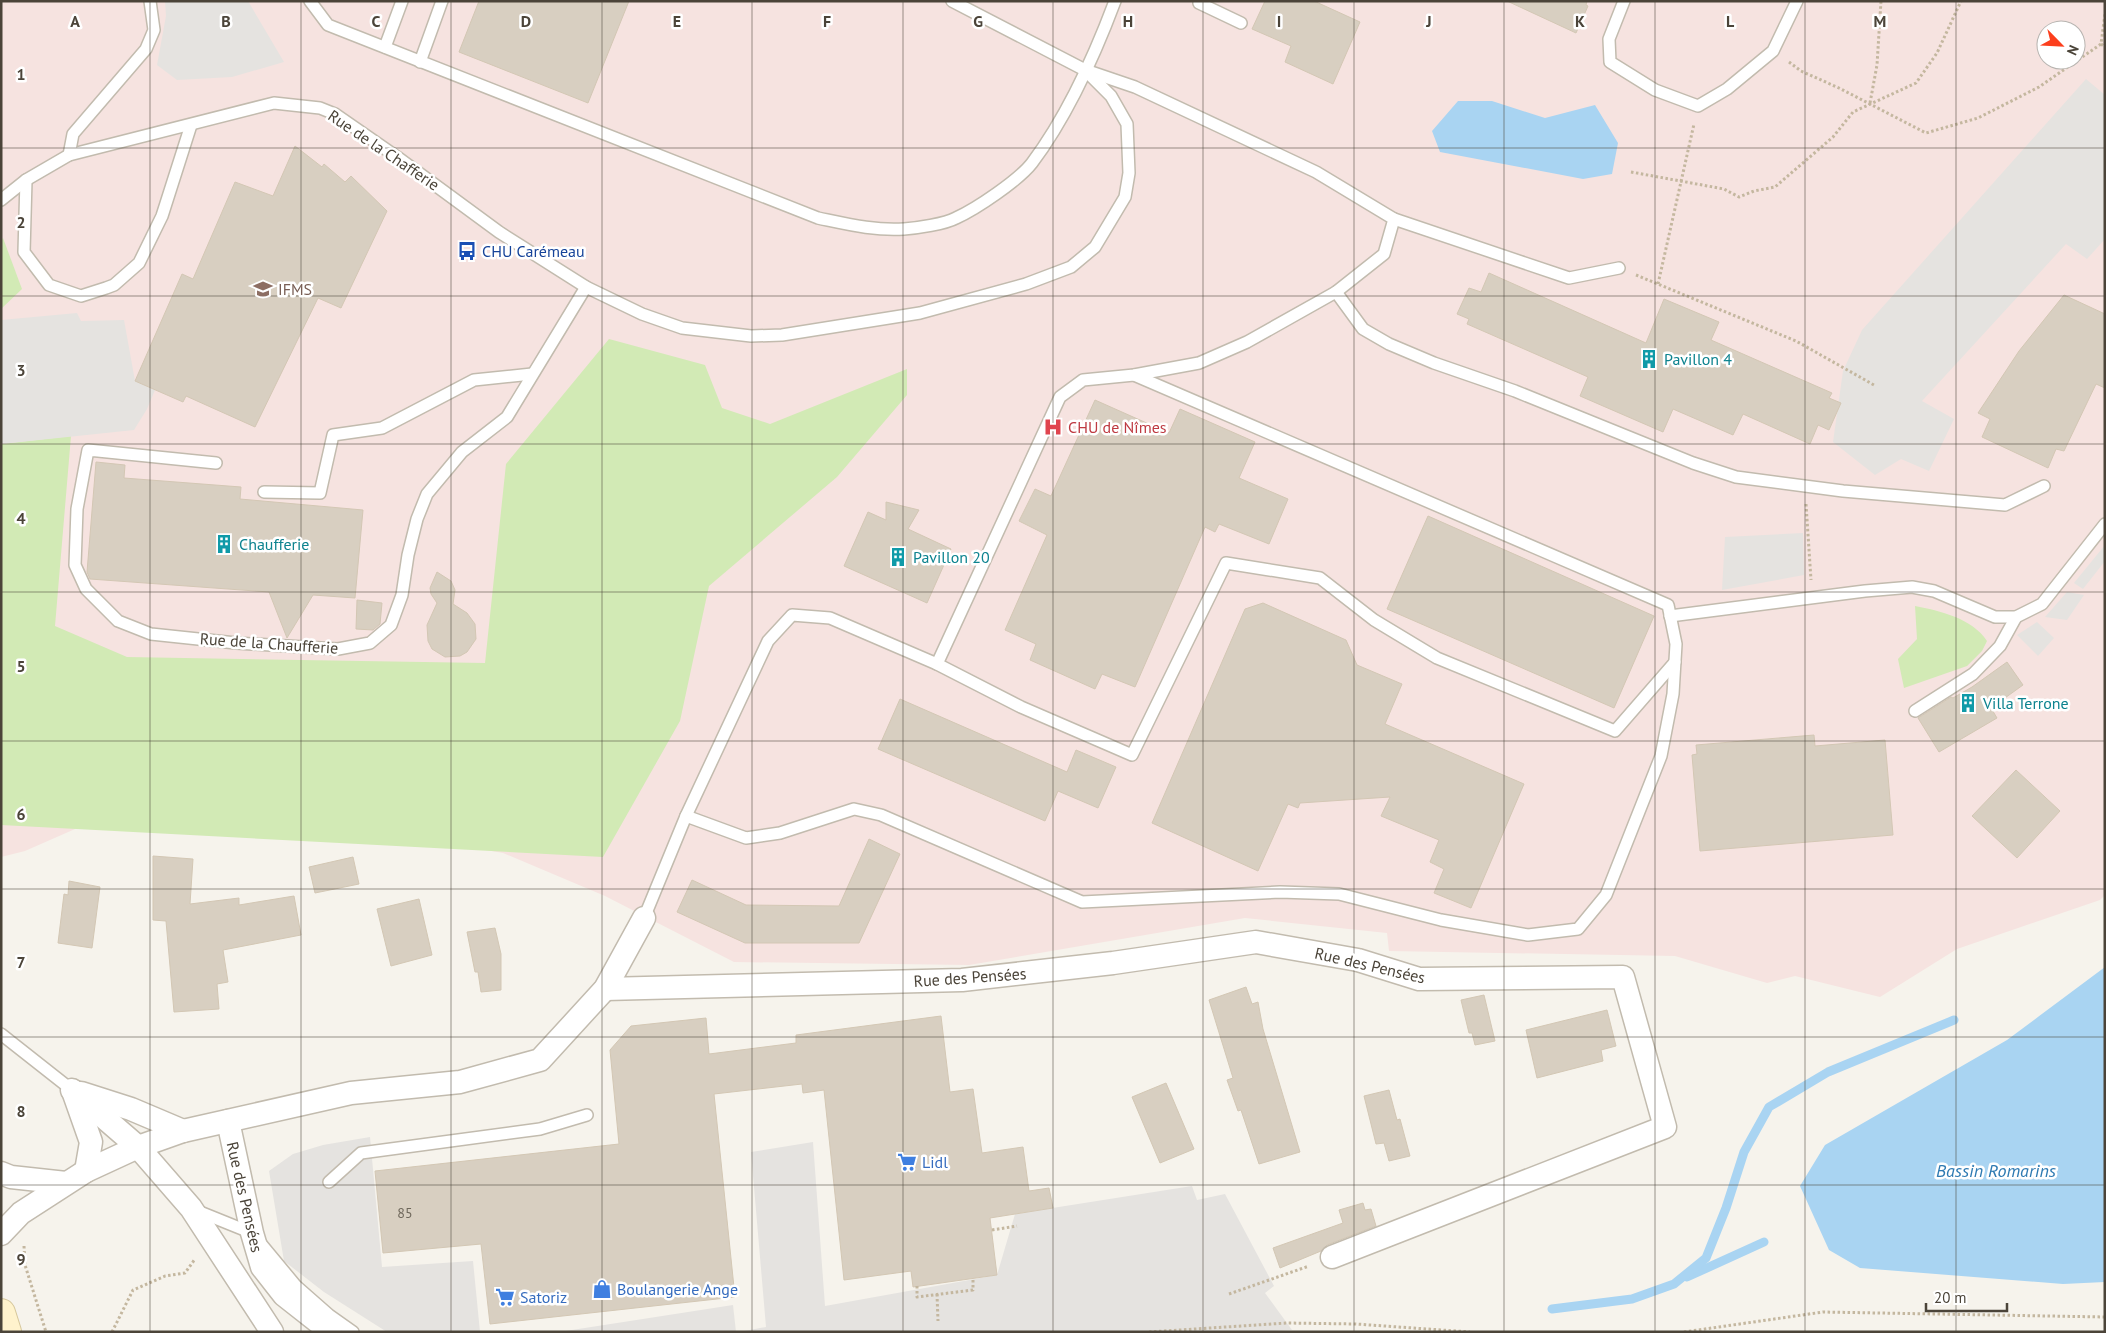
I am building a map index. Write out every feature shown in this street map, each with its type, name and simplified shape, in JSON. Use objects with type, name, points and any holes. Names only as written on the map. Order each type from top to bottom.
[{"type":"main road","points":[[1,1313],[7,1332]]},
{"type":"street","points":[[1,1234],[21,1213],[86,1171],[138,1147],[183,1131],[352,1094],[460,1082],[540,1060],[606,989],[644,918]]},
{"type":"street","name":"Rue des Pensées","points":[[606,989],[962,980],[1113,963],[1256,942],[1358,960],[1419,979],[1623,977],[1665,1127],[1332,1257]]},
{"type":"street","points":[[72,1090],[131,1109],[183,1131]]},
{"type":"street","points":[[72,1090],[138,1147],[191,1208],[272,1332]]},
{"type":"street","points":[[72,1090],[91,1142],[86,1171]]},
{"type":"street","name":"Rue des Pensées","points":[[228,1121],[252,1233],[262,1267],[284,1295],[330,1332]]},
{"type":"street","points":[[1,1173],[11,1177],[66,1183]]},
{"type":"lane","points":[[69,155],[73,134],[146,49],[154,30],[150,1]]},
{"type":"lane","points":[[310,1],[328,24],[818,218],[862,228],[905,229],[955,219],[1000,191],[1031,164],[1062,117],[1100,40],[1115,1]]},
{"type":"lane","points":[[385,47],[402,1]]},
{"type":"lane","points":[[420,62],[442,1]]},
{"type":"lane","points":[[952,1],[1085,70],[1135,87],[1316,172],[1394,219],[1569,278],[1619,268]]},
{"type":"lane","points":[[1200,1],[1200,3],[1241,24]]},
{"type":"lane","points":[[1624,1],[1609,39],[1610,62],[1654,90],[1698,106],[1727,89],[1773,51],[1797,1]]},
{"type":"lane","name":"Rue de la Chafferie","points":[[26,180],[69,155],[191,125],[248,108],[274,103],[320,108],[335,114],[500,232],[586,287],[642,314],[682,328],[742,336],[782,335],[920,314],[1026,284],[1071,267],[1096,247],[1125,197],[1129,173],[1127,124],[1111,96],[1085,70]]},
{"type":"lane","points":[[26,180],[24,252],[49,285],[81,296],[114,285],[140,263],[162,216],[191,125]]},
{"type":"lane","points":[[1,200],[26,180]]},
{"type":"lane","points":[[937,664],[1060,397],[1083,380],[1134,374],[1198,363],[1247,342],[1336,292],[1384,254],[1394,219]]},
{"type":"lane","name":"Rue de la Chaufferie","points":[[216,463],[88,450],[77,509],[75,565],[86,589],[118,620],[151,634],[338,650],[370,643],[391,625],[402,595],[408,555],[417,520],[427,494],[462,452],[507,417],[586,287]]},
{"type":"lane","points":[[1336,292],[1363,329],[1434,363],[1515,391],[1693,463],[1736,477],[1805,486],[2005,505],[2044,486]]},
{"type":"lane","points":[[264,492],[320,493],[333,435],[382,428],[474,380],[532,374]]},
{"type":"lane","points":[[686,816],[746,838],[780,832],[854,809],[881,815],[1082,902],[1280,892],[1339,894],[1441,920],[1528,935],[1578,930],[1606,894],[1661,756],[1673,694],[1676,644],[1668,605],[1134,374]]},
{"type":"lane","points":[[1670,616],[1812,597],[1912,587],[1934,591],[1995,617],[2016,617],[2042,604],[2105,524]]},
{"type":"lane","points":[[644,918],[686,816],[768,640],[792,615],[830,618],[937,664],[1021,707],[1132,755],[1226,563],[1320,578],[1374,620],[1437,658],[1615,731],[1675,662]]},
{"type":"lane","points":[[1915,711],[1973,674],[2000,646],[2016,617]]},
{"type":"lane","points":[[1,1034],[72,1090]]},
{"type":"lane","points":[[329,1182],[360,1153],[540,1129],[588,1115]]},
{"type":"lane","points":[[191,1208],[252,1233],[296,1286],[329,1315],[353,1332]]},
{"type":"path","points":[[1870,103],[1877,65],[1881,1]]},
{"type":"path","points":[[1631,172],[1724,189],[1738,197],[1754,191],[1775,187],[1833,137],[1853,112],[1916,83],[1937,52],[1961,1]]},
{"type":"path","points":[[1773,51],[1801,71],[1870,103],[1926,133],[1978,118],[2039,87],[2101,44],[2105,14]]},
{"type":"path","points":[[2101,44],[2105,47]]},
{"type":"path","points":[[1658,284],[1692,133]]},
{"type":"path","points":[[1619,268],[1796,341],[1874,384]]},
{"type":"path","points":[[1805,486],[1812,597]]},
{"type":"path","points":[[992,1230],[1017,1226]]},
{"type":"path","points":[[112,1332],[133,1290],[165,1276],[185,1273],[210,1237]]},
{"type":"path","points":[[1229,1294],[1332,1257]]},
{"type":"path","points":[[917,1286],[917,1297],[974,1290],[973,1278]]},
{"type":"path","points":[[937,1294],[938,1321]]},
{"type":"path","points":[[1684,1332],[1824,1312],[2105,1317]]},
{"type":"path","points":[[1149,1332],[1286,1322],[1356,1324],[1470,1332]]},
{"type":"shaded area","name":"CHU de Nîmes","points":[[1,1],[2105,1],[2105,895],[2100,900],[1957,949],[1880,997],[1795,976],[1767,983],[1675,956],[1389,951],[1387,933],[1245,918],[969,965],[734,962],[605,896],[503,853],[157,793],[25,851],[1,857]]},
{"type":"shaded area","points":[[165,1],[248,1],[284,62],[232,77],[177,80],[157,65],[166,16]]},
{"type":"shaded area","points":[[2086,79],[2105,95],[2105,239],[2087,259],[2066,244],[1922,401],[1954,419],[1929,471],[1901,459],[1875,475],[1833,442],[1843,371],[1862,330]]},
{"type":"shaded area","points":[[77,313],[81,321],[124,320],[135,381],[155,390],[147,409],[134,430],[1,444],[1,320]]},
{"type":"shaded area","points":[[1803,533],[1804,575],[1722,590],[1725,537]]},
{"type":"shaded area","points":[[2105,545],[2105,561],[2083,589],[2074,583]]},
{"type":"shaded area","points":[[2067,592],[2084,595],[2067,620],[2045,617]]},
{"type":"shaded area","points":[[2037,622],[2054,638],[2038,656],[2017,635]]},
{"type":"shaded area","points":[[370,1137],[382,1267],[473,1261],[480,1332],[387,1332],[324,1292],[284,1261],[269,1171],[293,1154],[323,1145]]},
{"type":"shaded area","points":[[813,1142],[825,1306],[997,1275],[1015,1214],[1192,1186],[1197,1200],[1225,1194],[1274,1286],[1265,1293],[1292,1330],[1253,1332],[739,1332],[766,1327],[751,1152]]},
{"type":"shaded area","points":[[733,1305],[736,1332],[559,1332]]},
{"type":"green space","points":[[3,238],[22,289],[1,309],[1,242]]},
{"type":"green space","points":[[609,339],[705,365],[722,408],[770,424],[907,369],[907,395],[837,477],[709,586],[680,721],[603,857],[1,825],[1,444],[71,436],[55,626],[127,657],[485,663],[506,464]]},
{"type":"green space","points":[[1915,606],[1945,613],[1964,621],[1981,633],[1987,641],[1982,651],[1967,666],[1904,688],[1898,659],[1917,639]]},
{"type":"water","points":[[1458,101],[1492,101],[1545,118],[1595,105],[1618,143],[1612,174],[1583,179],[1440,152],[1432,131]]},
{"type":"water","name":"Bassin Romarins","points":[[2105,967],[2105,1282],[2063,1284],[1860,1268],[1829,1250],[1800,1186],[1825,1145],[2007,1040]]},
{"type":"building","points":[[479,1],[629,1],[588,103],[459,52]]},
{"type":"building","points":[[1265,1],[1314,1],[1360,22],[1333,84],[1285,62],[1291,46],[1252,29]]},
{"type":"building","points":[[1507,1],[1587,1],[1586,5],[1588,6],[1576,33]]},
{"type":"building","name":"IFMS","points":[[295,146],[322,167],[324,164],[345,182],[351,176],[387,211],[341,308],[318,298],[255,427],[186,396],[183,402],[135,381],[182,274],[193,279],[235,182],[273,196]]},
{"type":"building","name":"Pavillon 4","points":[[1489,273],[1646,343],[1664,299],[1719,322],[1711,340],[1832,393],[1829,398],[1841,403],[1829,430],[1818,425],[1810,444],[1743,414],[1733,435],[1673,409],[1663,432],[1580,396],[1588,377],[1467,324],[1469,319],[1457,314],[1469,288],[1481,292]]},
{"type":"building","points":[[2064,295],[2105,314],[2105,388],[2096,384],[2064,451],[2056,449],[2048,468],[1982,437],[1990,419],[1978,413],[2019,351]]},
{"type":"building","points":[[1095,400],[1169,433],[1180,409],[1255,442],[1239,478],[1288,499],[1269,544],[1219,524],[1215,532],[1205,527],[1135,687],[1102,674],[1095,689],[1030,660],[1036,644],[1005,630],[1047,535],[1019,521],[1035,489],[1051,496]]},
{"type":"building","name":"Chaufferie","points":[[96,462],[125,465],[124,478],[241,487],[240,499],[363,510],[355,598],[313,595],[287,638],[269,592],[90,579],[87,572]]},
{"type":"building","name":"Pavillon 20","points":[[886,502],[919,510],[908,529],[951,549],[927,603],[844,566],[868,512],[886,520]]},
{"type":"building","points":[[1428,516],[1654,616],[1614,708],[1387,609]]},
{"type":"building","points":[[437,572],[451,581],[455,590],[453,604],[467,613],[475,624],[476,639],[467,652],[460,656],[445,657],[432,649],[428,641],[427,625],[437,603],[431,594],[430,588]]},
{"type":"building","points":[[357,600],[382,603],[380,624],[373,630],[356,629]]},
{"type":"building","points":[[1263,603],[1346,640],[1357,665],[1402,684],[1385,724],[1524,784],[1471,908],[1434,893],[1444,869],[1430,862],[1439,840],[1381,816],[1390,797],[1300,803],[1298,808],[1288,804],[1258,871],[1152,823],[1245,609]]},
{"type":"building","name":"Villa Terrone","points":[[2007,662],[2023,685],[1991,708],[1997,718],[1939,752],[1918,718],[1951,697],[1953,698],[1972,687]]},
{"type":"building","points":[[900,699],[1067,772],[1076,750],[1116,767],[1098,808],[1058,791],[1045,821],[878,749]]},
{"type":"building","points":[[1814,735],[1815,746],[1885,740],[1893,835],[1700,851],[1692,755],[1697,754],[1696,745]]},
{"type":"building","points":[[2016,770],[2060,811],[2017,858],[1972,816]]},
{"type":"building","points":[[869,839],[900,854],[859,943],[745,943],[677,912],[692,880],[746,905],[839,906]]},
{"type":"building","points":[[153,856],[193,859],[190,904],[239,898],[239,905],[294,896],[301,935],[223,950],[228,982],[217,984],[219,1009],[174,1012],[166,921],[153,920]]},
{"type":"building","points":[[353,857],[359,884],[315,893],[309,867]]},
{"type":"building","points":[[69,881],[100,887],[92,948],[58,943],[64,894],[68,895]]},
{"type":"building","points":[[419,899],[432,955],[391,966],[377,909]]},
{"type":"building","points":[[495,928],[501,954],[501,990],[481,992],[478,972],[475,972],[467,932]]},
{"type":"building","points":[[1246,987],[1252,1004],[1258,1002],[1263,1029],[1300,1152],[1259,1164],[1241,1110],[1238,1111],[1227,1080],[1233,1078],[1209,1000]]},
{"type":"building","points":[[1484,995],[1495,1041],[1475,1045],[1472,1033],[1469,1033],[1461,1000]]},
{"type":"building","points":[[1607,1010],[1616,1046],[1601,1050],[1603,1061],[1537,1078],[1526,1030]]},
{"type":"building","points":[[941,1016],[950,1092],[973,1089],[982,1153],[1023,1147],[1029,1191],[1049,1188],[1053,1208],[990,1218],[997,1275],[913,1287],[911,1271],[844,1280],[824,1090],[803,1093],[802,1084],[714,1094],[735,1297],[490,1324],[481,1244],[383,1253],[375,1171],[619,1144],[610,1050],[631,1026],[706,1018],[709,1054],[796,1043],[796,1035]]},
{"type":"building","points":[[1166,1083],[1194,1149],[1160,1163],[1132,1097]]},
{"type":"building","points":[[1389,1090],[1397,1120],[1400,1119],[1410,1156],[1389,1161],[1384,1143],[1376,1144],[1364,1096]]},
{"type":"building","points":[[1363,1203],[1365,1210],[1371,1209],[1376,1226],[1327,1245],[1321,1251],[1280,1268],[1273,1248],[1343,1223],[1339,1210]]},
{"type":"waterway","points":[[1552,1309],[1632,1299],[1674,1284],[1706,1258],[1726,1208],[1744,1152],[1769,1107],[1828,1072],[1954,1020]]},
{"type":"waterway","points":[[1687,1277],[1764,1242]]},
{"type":"place","name":"CHU Carémeau","points":[[467,251]]},
{"type":"place","name":"IFMS","points":[[263,289]]},
{"type":"place","name":"Pavillon 4","points":[[1649,359]]},
{"type":"place","name":"CHU de Nîmes","points":[[1053,427]]},
{"type":"place","name":"Chaufferie","points":[[224,544]]},
{"type":"place","name":"Pavillon 20","points":[[898,557]]},
{"type":"place","name":"Villa Terrone","points":[[1968,703]]},
{"type":"place","name":"Lidl","points":[[907,1162]]},
{"type":"place","name":"Boulangerie Ange","points":[[602,1289]]},
{"type":"place","name":"Satoriz","points":[[505,1297]]}]
